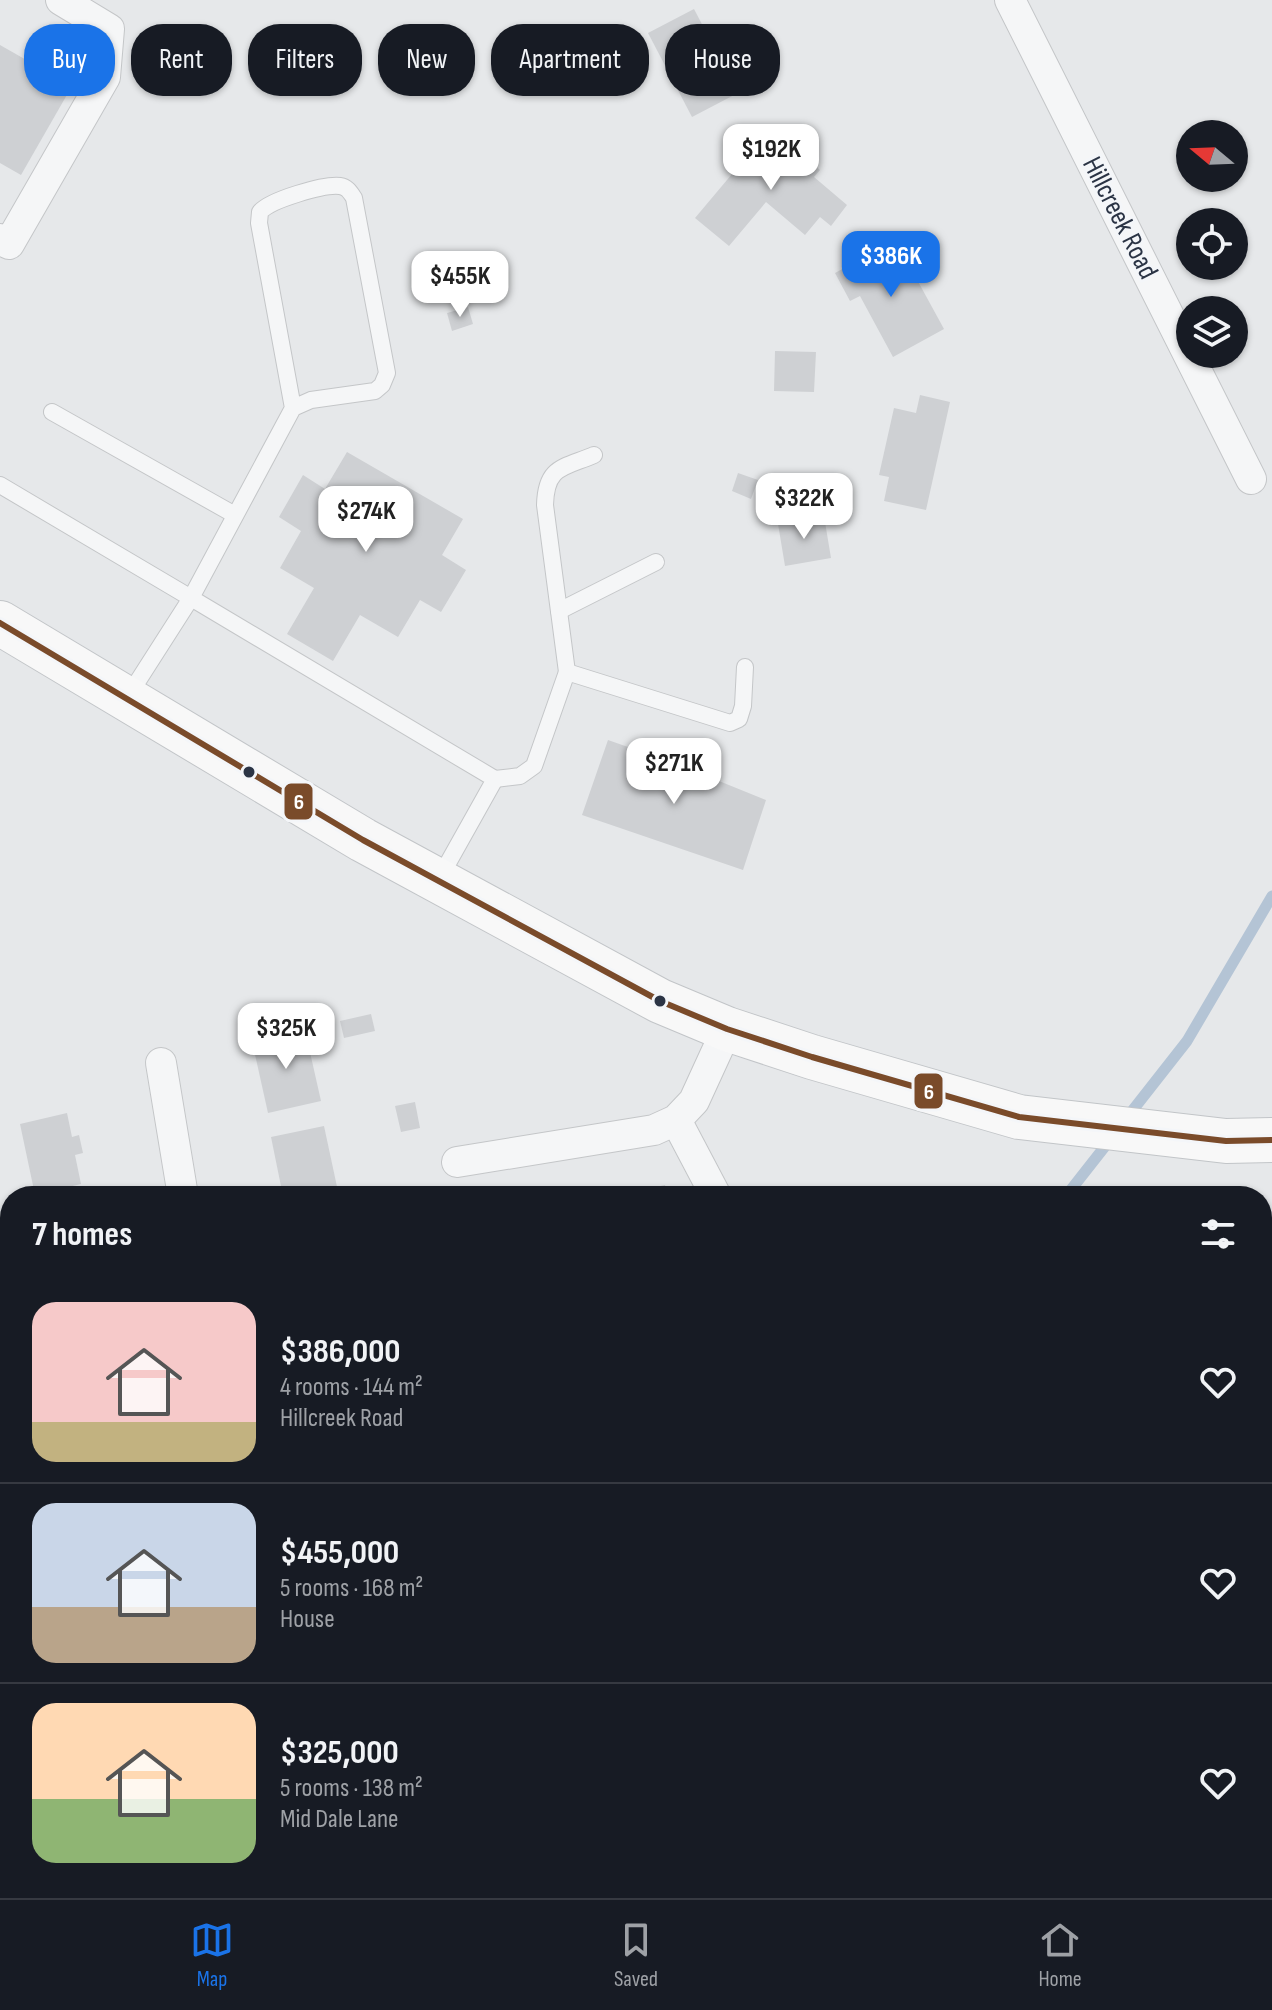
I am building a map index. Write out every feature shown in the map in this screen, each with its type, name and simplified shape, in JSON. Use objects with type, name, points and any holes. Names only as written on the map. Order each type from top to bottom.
[{"type":"main road","points":[[0,623],[363,840],[660,1001],[727,1029],[917,1089],[1019,1117],[1226,1141],[1272,1140]]},
{"type":"street","points":[[4,241],[105,77],[109,29],[61,0]]},
{"type":"street","name":"Hillcreek Road","points":[[1010,0],[1251,479]]},
{"type":"street","points":[[457,1162],[654,1130],[676,1120],[694,1101],[727,1029]]},
{"type":"street","points":[[161,1063],[181,1186]]},
{"type":"street","points":[[676,1120],[711,1186]]},
{"type":"lane","points":[[126,699],[191,598],[293,408],[311,400],[375,391],[382,385],[387,373],[354,198],[348,189],[338,185],[276,199],[260,212],[259,223],[293,408]]},
{"type":"lane","points":[[52,412],[235,515]]},
{"type":"lane","points":[[0,485],[495,779],[520,776],[534,766],[567,672],[545,490],[548,479],[557,470],[594,455]]},
{"type":"lane","points":[[559,611],[656,562]]},
{"type":"lane","points":[[567,672],[730,723],[739,719],[743,706],[745,667]]},
{"type":"lane","points":[[439,881],[495,779]]},
{"type":"building","points":[[694,9],[702,24],[665,24]]},
{"type":"building","points":[[665,24],[665,65],[649,35]]},
{"type":"building","points":[[0,45],[24,59],[24,96],[66,96],[21,175],[0,163]]},
{"type":"building","points":[[681,96],[732,96],[692,117]]},
{"type":"building","points":[[789,135],[807,150],[803,155],[820,170],[814,177],[847,205],[831,226],[820,217],[805,235],[766,202],[729,246],[695,218],[764,136],[778,147]]},
{"type":"building","points":[[892,242],[905,267],[909,265],[944,329],[893,357],[860,296],[850,301],[835,273]]},
{"type":"building","points":[[468,307],[473,324],[452,331],[447,313]]},
{"type":"building","points":[[775,351],[816,352],[814,392],[774,391]]},
{"type":"building","points":[[920,395],[950,402],[926,510],[884,501],[889,477],[879,475],[894,408],[916,413]]},
{"type":"building","points":[[347,452],[463,519],[442,555],[466,570],[441,612],[420,600],[398,637],[360,615],[333,661],[287,634],[314,588],[280,568],[301,531],[279,517],[303,475],[325,489]]},
{"type":"building","points":[[738,473],[758,480],[751,499],[732,491]]},
{"type":"building","points":[[824,516],[831,558],[785,566],[778,524]]},
{"type":"building","points":[[608,740],[645,753],[643,757],[666,765],[668,761],[720,778],[719,781],[766,800],[743,870],[582,815]]},
{"type":"building","points":[[371,1014],[375,1031],[344,1038],[340,1021]]},
{"type":"building","points":[[305,1030],[321,1101],[268,1113],[252,1041]]},
{"type":"building","points":[[415,1102],[420,1128],[401,1132],[395,1106]]},
{"type":"building","points":[[67,1113],[72,1137],[79,1135],[83,1153],[75,1155],[81,1184],[33,1186],[20,1124]]},
{"type":"building","points":[[324,1126],[337,1186],[281,1186],[271,1137]]},
{"type":"waterway","points":[[1125,1120],[1187,1041],[1272,896]]},
{"type":"waterway","points":[[1074,1186],[1110,1140]]},
{"type":"transit line","name":"6","points":[[0,623],[363,840],[660,1001],[727,1029],[1019,1117],[1226,1141],[1272,1140]]}]
